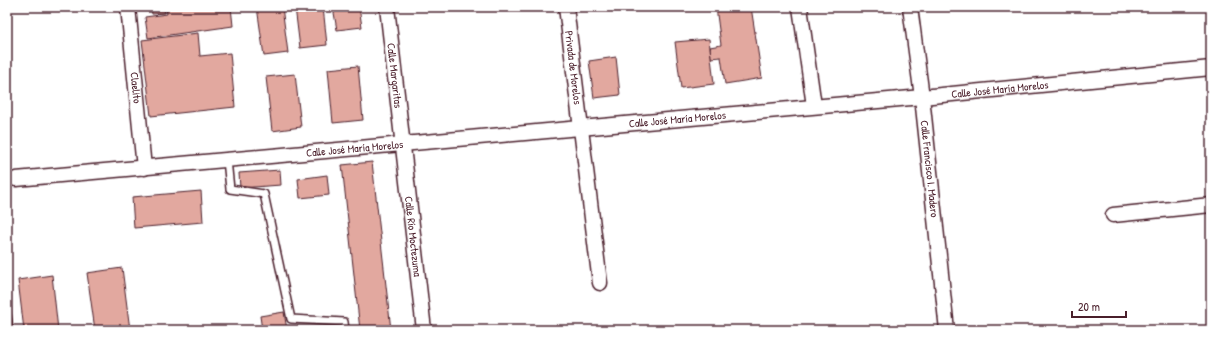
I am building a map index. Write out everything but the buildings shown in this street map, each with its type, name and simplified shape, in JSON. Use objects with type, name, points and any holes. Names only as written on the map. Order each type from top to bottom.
[{"type":"street","name":"Claelito","points":[[128,7],[144,168]]},
{"type":"street","name":"Calle Margaritas","points":[[387,7],[402,143]]},
{"type":"street","name":"Privada de Morelos","points":[[566,7],[600,283]]},
{"type":"street","points":[[800,7],[814,106]]},
{"type":"street","name":"Calle Francisco I. Madero","points":[[910,7],[922,97],[947,330]]},
{"type":"street","name":"Calle José María Morelos","points":[[16,179],[922,97],[1211,68]]},
{"type":"street","name":"Calle Río Moctezuma","points":[[402,143],[424,330]]},
{"type":"street","points":[[1113,214],[1211,205]]},
{"type":"lane","points":[[227,160],[230,189],[264,194],[291,319],[344,322],[345,330]]}]
